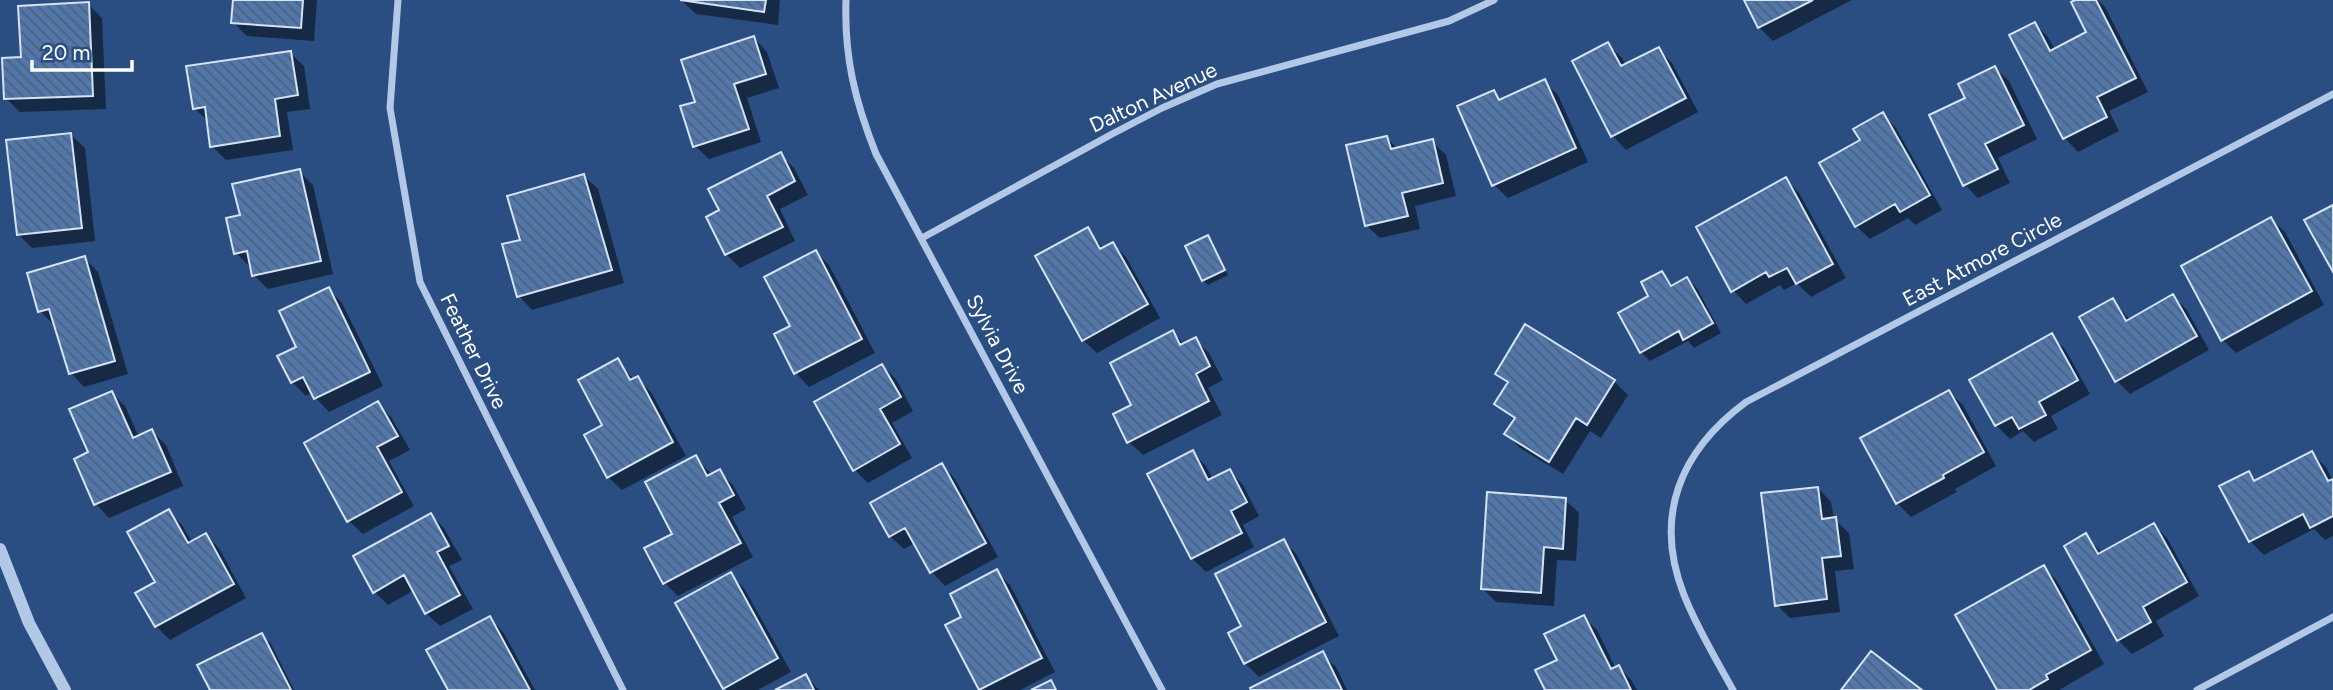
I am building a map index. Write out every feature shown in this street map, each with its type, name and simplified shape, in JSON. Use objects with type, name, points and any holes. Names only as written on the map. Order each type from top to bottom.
[{"type":"street","name":"Feather Drive","points":[[397,0],[390,108],[420,282],[623,690]]},
{"type":"street","name":"Sylvia Drive","points":[[846,0],[850,76],[860,115],[876,154],[1162,690]]},
{"type":"street","name":"Dalton Avenue","points":[[922,239],[1126,127],[1217,84],[1437,25],[1494,0]]},
{"type":"street","name":"East Atmore Circle","points":[[1733,690],[1684,594],[1671,541],[1672,511],[1678,488],[1691,459],[1704,439],[1724,418],[1746,402],[2333,94]]},
{"type":"street","points":[[0,549],[29,623],[65,690]]},
{"type":"street","points":[[2197,690],[2333,617]]},
{"type":"building","points":[[233,0],[303,0],[301,28],[231,23]]},
{"type":"building","points":[[680,0],[766,0],[764,12]]},
{"type":"building","points":[[1744,0],[1813,0],[1758,28]]},
{"type":"building","points":[[2096,0],[2136,78],[2097,97],[2107,117],[2063,139],[2009,35],[2035,22],[2050,51],[2086,32],[2071,2]]},
{"type":"building","points":[[89,2],[93,96],[4,99],[2,58],[21,57],[18,6]]},
{"type":"building","points":[[754,36],[766,74],[734,84],[749,129],[693,147],[680,106],[695,102],[681,60]]},
{"type":"building","points":[[1608,42],[1621,66],[1659,47],[1686,98],[1611,137],[1572,61]]},
{"type":"building","points":[[291,51],[298,95],[275,99],[280,136],[210,147],[205,107],[193,109],[186,66]]},
{"type":"building","points":[[1995,66],[2024,125],[1985,144],[1998,169],[1963,186],[1929,115],[1965,98],[1958,84]]},
{"type":"building","points":[[1545,79],[1576,148],[1492,186],[1457,106],[1494,90],[1499,100]]},
{"type":"building","points":[[1883,112],[1930,195],[1900,212],[1895,204],[1855,227],[1819,163],[1860,140],[1853,129]]},
{"type":"building","points":[[71,133],[82,228],[17,235],[6,140]]},
{"type":"building","points":[[1387,136],[1391,149],[1433,139],[1443,183],[1402,193],[1408,216],[1365,226],[1346,145]]},
{"type":"building","points":[[781,152],[795,181],[767,196],[783,227],[725,255],[706,217],[719,210],[708,189]]},
{"type":"building","points":[[300,169],[321,261],[252,276],[247,251],[234,254],[226,218],[240,215],[232,184]]},
{"type":"building","points":[[584,174],[612,270],[517,297],[502,244],[520,240],[507,196]]},
{"type":"building","points":[[1786,177],[1833,264],[1796,284],[1787,268],[1769,277],[1766,272],[1731,292],[1696,227]]},
{"type":"building","points":[[2333,205],[2333,272],[2304,220]]},
{"type":"building","points":[[2271,217],[2312,291],[2221,341],[2181,266]]},
{"type":"building","points":[[1088,227],[1100,249],[1113,242],[1148,304],[1082,341],[1035,256]]},
{"type":"building","points":[[1208,235],[1225,270],[1202,281],[1185,246]]},
{"type":"building","points":[[816,250],[862,339],[794,374],[774,334],[790,326],[764,277]]},
{"type":"building","points":[[85,256],[115,361],[69,374],[49,309],[38,312],[27,273]]},
{"type":"building","points":[[1662,271],[1671,286],[1687,277],[1713,323],[1683,340],[1679,331],[1640,353],[1618,313],[1648,296],[1641,282]]},
{"type":"building","points":[[329,287],[370,372],[314,399],[303,377],[291,383],[277,356],[296,347],[279,311]]},
{"type":"building","points":[[2173,294],[2197,336],[2115,382],[2079,317],[2113,298],[2126,321]]},
{"type":"building","points":[[1525,324],[1615,380],[1587,425],[1576,418],[1549,462],[1504,434],[1515,418],[1494,404],[1508,382],[1495,374]]},
{"type":"building","points":[[1173,330],[1180,345],[1196,337],[1210,366],[1196,374],[1209,401],[1127,443],[1113,414],[1131,405],[1110,363]]},
{"type":"building","points":[[2052,333],[2078,380],[2039,402],[2046,415],[2019,429],[2012,417],[1995,426],[1969,380]]},
{"type":"building","points":[[618,358],[630,380],[638,376],[673,442],[607,478],[584,435],[602,425],[578,380]]},
{"type":"building","points":[[882,364],[901,397],[880,409],[900,444],[853,471],[814,402]]},
{"type":"building","points":[[1949,390],[1984,452],[1896,504],[1860,438]]},
{"type":"building","points":[[112,391],[133,438],[152,429],[171,472],[94,505],[74,459],[88,452],[69,409]]},
{"type":"building","points":[[378,401],[398,436],[377,447],[402,492],[347,522],[304,443]]},
{"type":"building","points":[[1193,450],[1208,480],[1230,469],[1247,502],[1231,511],[1242,533],[1191,559],[1147,474]]},
{"type":"building","points":[[2312,451],[2328,481],[2333,479],[2333,516],[2310,528],[2303,514],[2249,542],[2219,486],[2249,471],[2254,481]]},
{"type":"building","points":[[696,455],[707,476],[720,469],[734,495],[719,503],[741,543],[663,584],[644,548],[672,534],[645,482]]},
{"type":"building","points":[[942,463],[986,543],[930,573],[905,528],[889,537],[870,503]]},
{"type":"building","points":[[1818,487],[1822,519],[1836,517],[1841,556],[1822,558],[1827,599],[1775,606],[1761,493]]},
{"type":"building","points":[[1487,492],[1566,498],[1563,549],[1544,547],[1541,593],[1481,589]]},
{"type":"building","points":[[169,509],[188,543],[206,533],[234,584],[155,627],[135,593],[155,582],[127,532]]},
{"type":"building","points":[[431,513],[449,546],[437,552],[460,595],[425,614],[404,575],[373,593],[353,556]]},
{"type":"building","points":[[2154,523],[2187,582],[2143,607],[2151,622],[2117,641],[2064,546],[2086,533],[2098,554]]},
{"type":"building","points":[[1284,539],[1326,622],[1244,664],[1228,633],[1241,626],[1215,574]]},
{"type":"building","points":[[2044,565],[2091,650],[2046,675],[2048,679],[2029,690],[1997,690],[1955,615]]},
{"type":"building","points":[[997,569],[1042,658],[979,690],[945,625],[961,617],[950,594]]},
{"type":"building","points":[[731,572],[778,658],[723,689],[675,603]]},
{"type":"building","points":[[1584,615],[1611,669],[1619,665],[1631,690],[1545,690],[1535,670],[1557,660],[1544,634]]},
{"type":"building","points":[[490,616],[530,690],[448,690],[426,650]]},
{"type":"building","points":[[262,633],[291,690],[210,690],[197,665]]},
{"type":"building","points":[[1323,651],[1342,690],[1251,690],[1250,688]]},
{"type":"building","points":[[1871,651],[1922,690],[1841,690]]},
{"type":"building","points":[[806,674],[814,690],[775,690]]},
{"type":"building","points":[[1051,680],[1056,690],[1031,690]]}]
